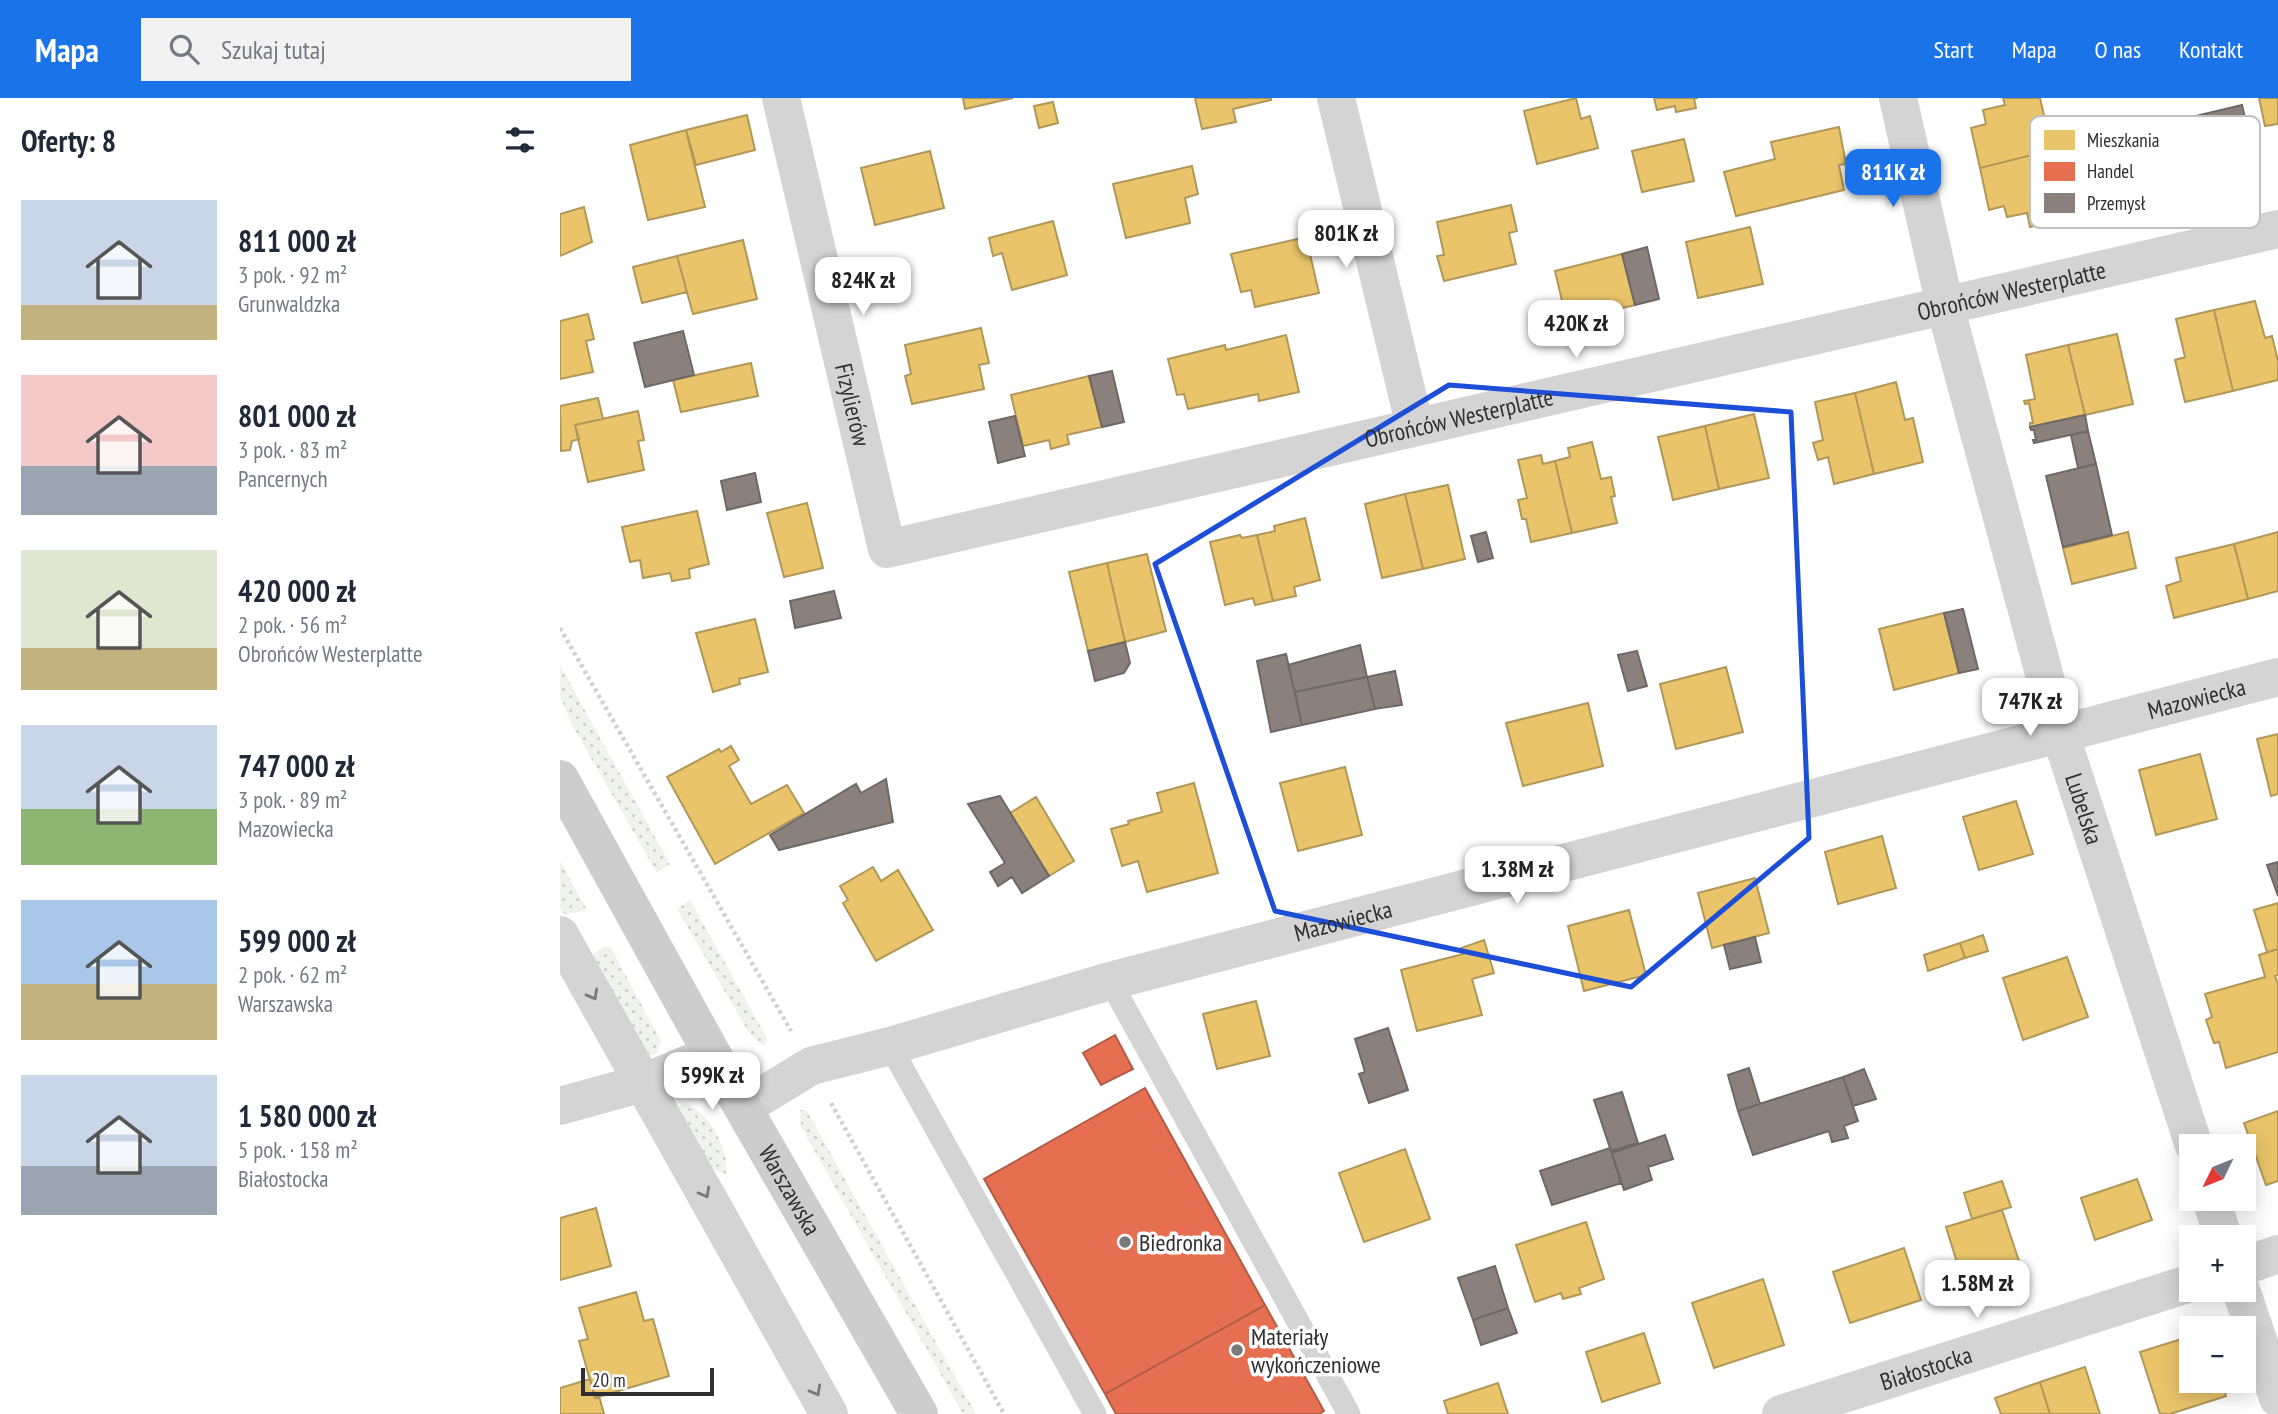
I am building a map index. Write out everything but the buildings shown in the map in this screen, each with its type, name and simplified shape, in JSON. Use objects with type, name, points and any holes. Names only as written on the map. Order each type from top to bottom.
[{"type":"main road","name":"Warszawska","points":[[560,779],[712,1054],[919,1414]]},
{"type":"street","name":"Fizylierów","points":[[781,98],[887,550]]},
{"type":"street","points":[[1336,98],[1415,427]]},
{"type":"street","name":"Lubelska","points":[[1898,98],[1945,306],[2060,733],[2190,1134]]},
{"type":"street","name":"Obrońców Westerplatte","points":[[887,550],[2278,229]]},
{"type":"street","name":"Mazowiecka","points":[[744,1107],[811,1066],[890,1046],[1110,981],[2278,677]]},
{"type":"street","points":[[560,935],[829,1414]]},
{"type":"street","points":[[560,1106],[643,1083],[712,1054]]},
{"type":"street","points":[[2256,1262],[2278,1254]]},
{"type":"street","name":"Białostocka","points":[[1781,1414],[2179,1287]]},
{"type":"street","points":[[2245,1302],[2278,1398]]},
{"type":"lane","points":[[1110,981],[1349,1414]]},
{"type":"lane","points":[[890,1046],[1095,1414]]},
{"type":"path","points":[[560,628],[811,1066],[1004,1414]]},
{"type":"highlighted area","points":[[1449,385],[1791,412],[1809,838],[1631,987],[1275,911],[1155,564]]},
{"type":"shaded area","points":[[560,665],[670,864],[657,873],[572,725],[560,696]]},
{"type":"shaded area","points":[[560,861],[587,910],[565,915],[560,907]]},
{"type":"shaded area","points":[[690,900],[767,1038],[765,1045],[761,1045],[749,1033],[677,909]]},
{"type":"shaded area","points":[[605,946],[611,948],[661,1041],[657,1053],[651,1056],[639,1050],[589,957]]},
{"type":"shaded area","points":[[685,1103],[702,1115],[716,1133],[725,1154],[726,1174],[709,1168],[678,1107]]},
{"type":"shaded area","points":[[800,1110],[807,1111],[976,1414],[963,1414],[801,1127]]},
{"type":"place","name":"Biedronka","points":[[1125,1242]]},
{"type":"place","name":"Materiały wykończeniowe","points":[[1237,1350]]}]
